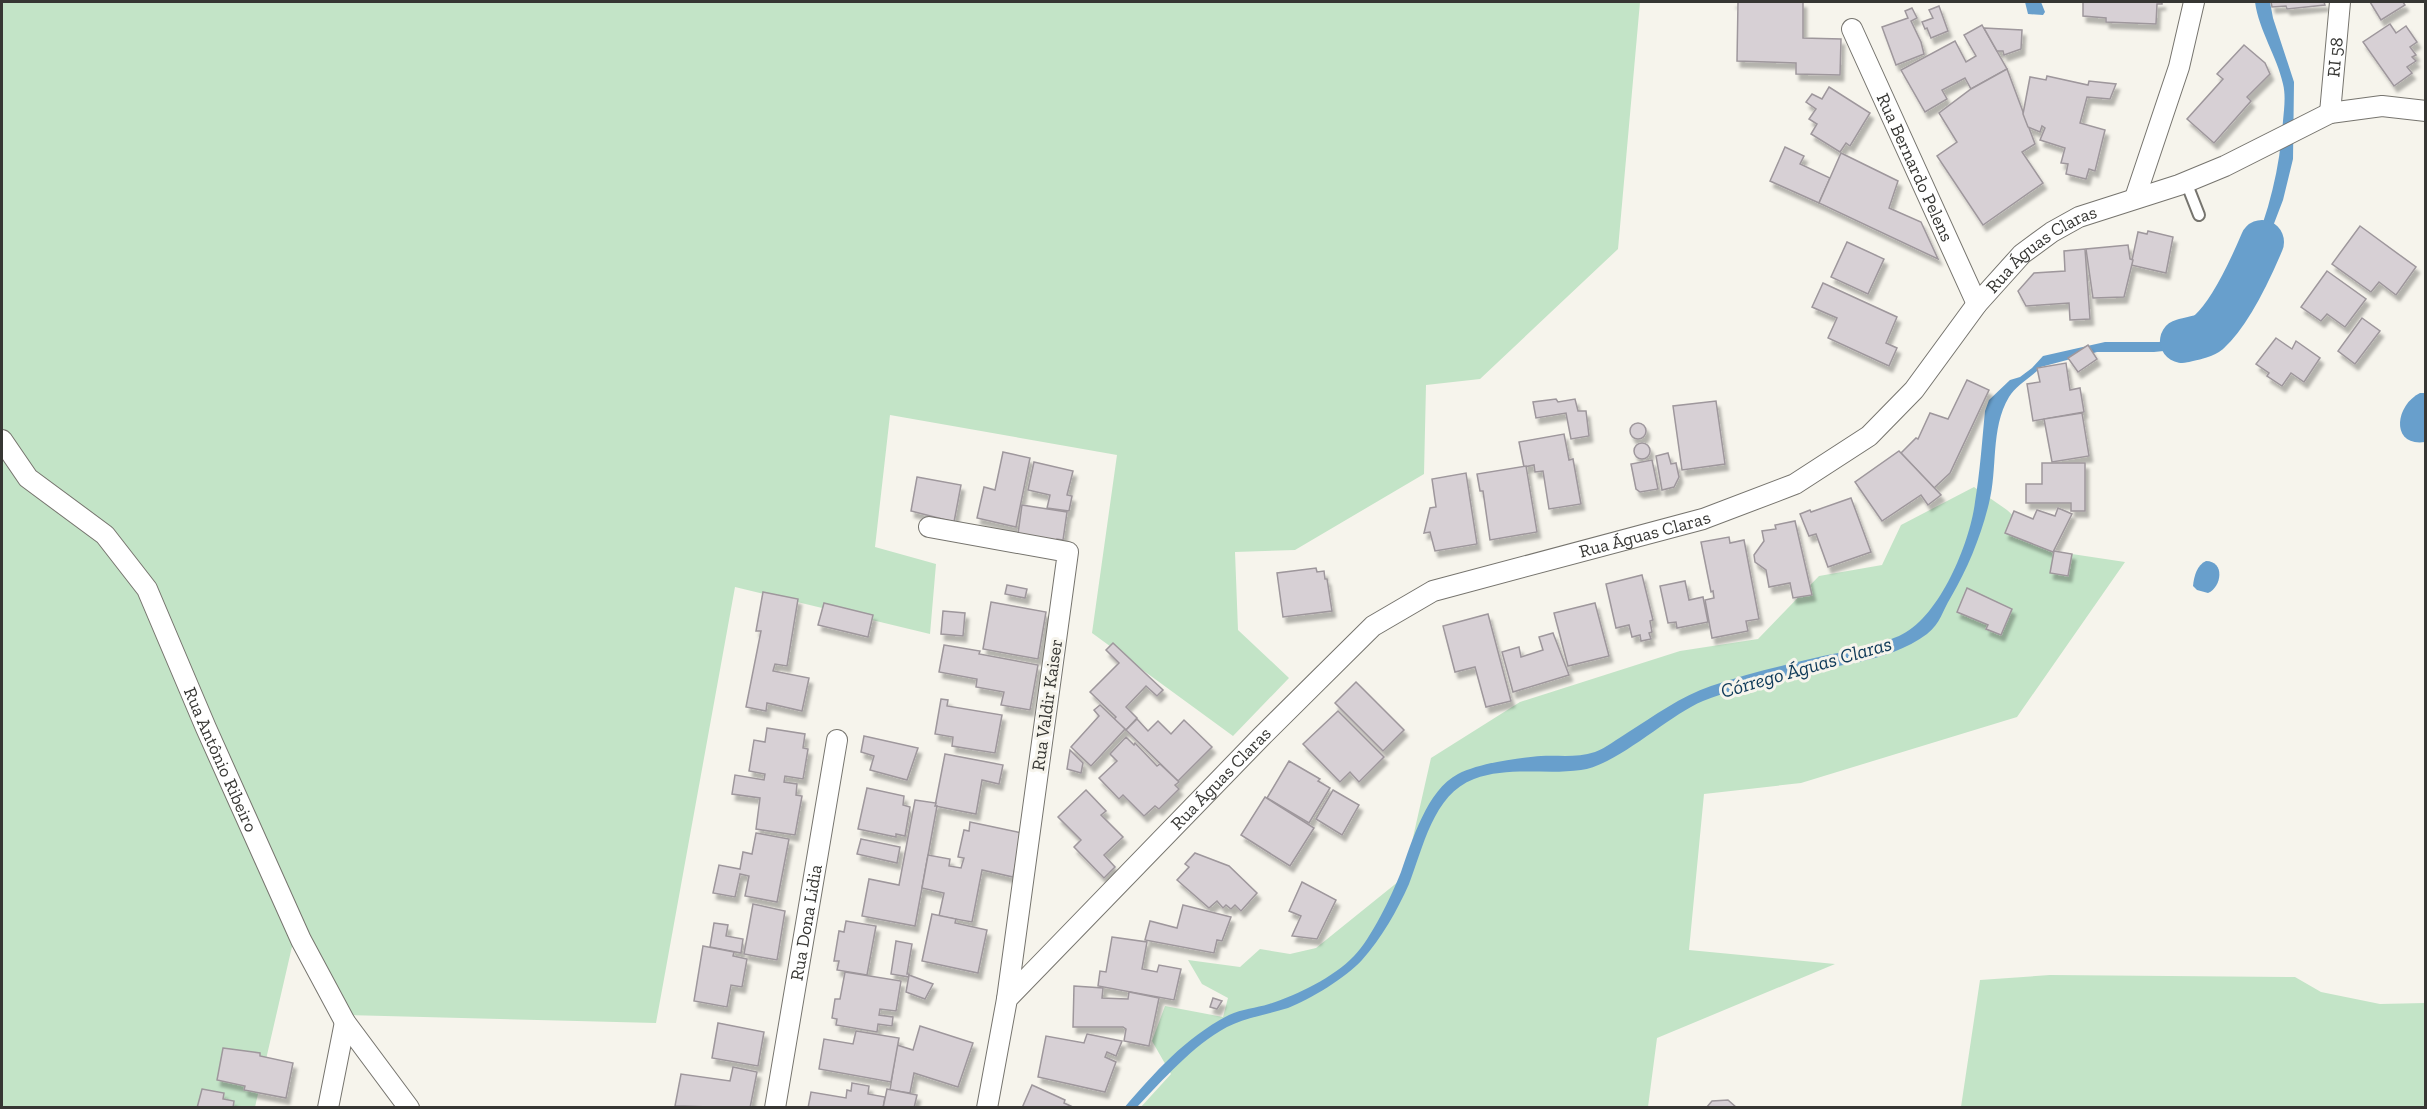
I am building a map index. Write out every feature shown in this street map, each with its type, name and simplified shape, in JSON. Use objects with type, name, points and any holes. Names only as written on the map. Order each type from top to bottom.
[{"type":"street","points":[[2135,198],[2179,66],[2194,2]]},
{"type":"street","name":"RI 58","points":[[2330,114],[2340,2]]},
{"type":"street","name":"Rua Bernardo Pelens","points":[[1852,30],[1977,304]]},
{"type":"street","name":"Rua Águas Claras","points":[[1007,999],[1261,736],[1373,626],[1434,591],[1703,519],[1795,484],[1869,436],[1914,390],[1977,304],[2022,255],[2052,232],[2079,217],[2186,182],[2273,144],[2330,114],[2382,106],[2426,111]]},
{"type":"street","name":"Rua Antônio Ribeiro","points":[[2,440],[28,478],[105,534],[147,589],[302,940],[345,1022],[409,1107]]},
{"type":"street","name":"Rua Valdir Kaiser","points":[[929,527],[1068,552],[1007,999]]},
{"type":"street","name":"Rua Dona Lidia","points":[[775,1107],[837,740]]},
{"type":"street","points":[[987,1107],[1007,999]]},
{"type":"street","points":[[327,1107],[345,1022]]},
{"type":"lane","points":[[2186,182],[2199,215]]},
{"type":"green space","points":[[2,2],[1640,2],[1618,249],[1480,379],[1426,385],[1424,474],[1295,550],[1235,552],[1238,630],[1289,678],[1233,736],[1092,633],[1117,455],[890,415],[875,547],[936,564],[930,634],[735,587],[656,1023],[346,1015],[297,925],[255,1107],[2,1108]]},
{"type":"green space","points":[[1974,487],[2007,510],[2052,551],[2125,562],[2017,717],[1801,783],[1704,794],[1689,950],[1835,964],[1657,1038],[1648,1107],[1140,1108],[1171,1074],[1152,1041],[1165,1006],[1223,1017],[1228,998],[1202,984],[1188,960],[1240,967],[1260,949],[1290,954],[1316,948],[1404,877],[1431,758],[1520,702],[1680,651],[1758,639],[1819,576],[1882,565],[1901,525]]},
{"type":"green space","points":[[2050,975],[2295,977],[2321,992],[2380,1004],[2425,1003],[2425,1107],[1961,1107],[1980,980]]},
{"type":"water","points":[[2025,2],[2041,2],[2045,12],[2043,15],[2028,14]]},
{"type":"water","points":[[2255,2],[2270,2],[2294,82],[2293,159],[2283,200],[2257,268],[2238,300],[2234,288],[2261,228],[2278,165],[2284,103],[2284,89],[2280,74],[2260,23]]},
{"type":"water","points":[[2226,301],[2230,312],[2208,338],[2173,350],[2097,352],[2037,368],[2037,371],[2015,390],[2003,409],[1999,422],[1992,490],[1978,540],[1941,617],[1927,634],[1894,652],[1876,658],[1782,677],[1703,701],[1674,717],[1626,750],[1595,766],[1568,771],[1500,773],[1474,779],[1460,786],[1439,810],[1431,824],[1409,884],[1394,914],[1376,943],[1355,967],[1317,994],[1297,1004],[1227,1027],[1179,1064],[1137,1107],[1124,1108],[1172,1056],[1213,1024],[1234,1013],[1269,1004],[1303,991],[1336,972],[1354,956],[1374,928],[1387,904],[1429,804],[1447,782],[1458,774],[1487,764],[1510,760],[1541,756],[1575,756],[1595,752],[1700,690],[1753,673],[1881,643],[1914,627],[1939,597],[1967,538],[1975,502],[1985,411],[1989,400],[2010,380],[2020,377],[2032,368],[2043,356],[2105,342],[2159,342],[2202,329]]},
{"type":"water","points":[[2420,393],[2425,393],[2425,442],[2414,442],[2406,438],[2400,424],[2405,407]]},
{"type":"water","points":[[2206,561],[2212,562],[2219,570],[2219,580],[2213,590],[2208,593],[2197,590],[2193,586],[2196,571]]},
{"type":"building","points":[[1738,2],[1803,2],[1803,38],[1841,39],[1840,75],[1796,74],[1796,63],[1737,61]]},
{"type":"building","points":[[2083,2],[2162,2],[2162,4],[2157,4],[2156,24],[2106,22],[2106,18],[2083,16]]},
{"type":"building","points":[[2271,2],[2324,2],[2325,5],[2287,9],[2286,6],[2272,7]]},
{"type":"building","points":[[2370,2],[2403,2],[2405,5],[2381,20]]},
{"type":"building","points":[[1939,6],[1948,31],[1931,38],[1922,22],[1933,18],[1929,10]]},
{"type":"building","points":[[1912,8],[1917,18],[1911,21],[1924,54],[1896,65],[1882,27],[1908,18],[1905,11]]},
{"type":"building","points":[[2390,24],[2396,33],[2406,26],[2417,42],[2410,47],[2416,55],[2412,57],[2416,61],[2407,67],[2412,73],[2394,86],[2363,42]]},
{"type":"building","points":[[1982,25],[2007,69],[1971,89],[1965,78],[1942,90],[1947,99],[1925,112],[1901,70],[1955,41],[1966,62],[1976,56],[1964,35]]},
{"type":"building","points":[[1984,28],[2022,30],[2021,49],[2004,55],[2003,51],[1997,51]]},
{"type":"building","points":[[2244,45],[2265,63],[2270,74],[2247,97],[2251,101],[2214,143],[2187,119],[2223,79],[2217,74]]},
{"type":"building","points":[[2007,69],[2035,144],[2022,152],[2043,183],[1983,225],[1937,156],[1957,142],[1939,113],[1971,89]]},
{"type":"building","points":[[2047,76],[2088,85],[2089,81],[2116,84],[2110,99],[2087,97],[2080,123],[2105,130],[2095,171],[2089,169],[2086,179],[2066,174],[2068,164],[2061,163],[2065,148],[2040,140],[2045,128],[2042,126],[2040,132],[2028,127],[2023,114],[2030,77],[2046,80]]},
{"type":"building","points":[[1829,87],[1870,113],[1850,146],[1846,143],[1840,152],[1811,134],[1817,124],[1809,119],[1816,109],[1806,102],[1812,94],[1822,99]]},
{"type":"building","points":[[1785,147],[1804,156],[1800,164],[1830,178],[1819,203],[1770,181]]},
{"type":"building","points":[[1841,153],[1898,181],[1889,208],[1921,222],[1938,259],[1819,203]]},
{"type":"building","points":[[2360,226],[2416,267],[2396,295],[2379,282],[2371,292],[2332,264]]},
{"type":"building","points":[[2148,231],[2173,237],[2166,273],[2131,265],[2138,232],[2147,234]]},
{"type":"building","points":[[1847,242],[1884,259],[1868,294],[1831,277]]},
{"type":"building","points":[[2128,245],[2130,259],[2133,260],[2124,297],[2093,298],[2086,249]]},
{"type":"building","points":[[2085,249],[2090,319],[2070,320],[2069,303],[2026,306],[2018,291],[2034,273],[2065,271],[2064,251]]},
{"type":"building","points":[[2327,271],[2366,299],[2345,327],[2327,314],[2321,321],[2301,307]]},
{"type":"building","points":[[1823,283],[1897,317],[1886,343],[1897,348],[1889,366],[1828,338],[1837,318],[1812,307]]},
{"type":"building","points":[[2362,318],[2380,331],[2355,364],[2338,351]]},
{"type":"building","points":[[2276,338],[2292,349],[2296,341],[2320,358],[2304,382],[2291,373],[2282,386],[2267,376],[2269,373],[2256,364]]},
{"type":"building","points":[[2088,345],[2097,359],[2078,372],[2068,358]]},
{"type":"building","points":[[2066,363],[2070,390],[2080,388],[2084,412],[2033,421],[2027,384],[2040,382],[2037,368]]},
{"type":"building","points":[[1967,380],[1989,390],[1950,473],[1934,488],[1901,453],[1916,438],[1918,439],[1930,413],[1948,419]]},
{"type":"building","points":[[1556,399],[1558,402],[1575,399],[1578,411],[1586,411],[1589,436],[1571,439],[1566,413],[1536,418],[1533,402]]},
{"type":"building","points":[[1716,401],[1725,464],[1682,470],[1673,406]]},
{"type":"building","points":[[2082,413],[2089,456],[2052,462],[2044,419]]},
{"type":"building","points":[[1635,423],[1641,423],[1646,431],[1644,437],[1635,439],[1630,434],[1630,428]]},
{"type":"building","points":[[1564,434],[1569,460],[1573,459],[1581,504],[1549,509],[1543,471],[1535,472],[1534,465],[1524,467],[1519,442]]},
{"type":"building","points":[[1639,443],[1645,443],[1650,451],[1648,457],[1639,459],[1634,454],[1634,448]]},
{"type":"building","points":[[1899,451],[1941,495],[1928,505],[1921,495],[1882,521],[1855,482]]},
{"type":"building","points":[[1003,452],[1030,458],[1016,527],[977,518],[984,487],[995,490]]},
{"type":"building","points":[[1668,453],[1671,464],[1676,463],[1679,477],[1674,487],[1662,490],[1656,456]]},
{"type":"building","points":[[1652,460],[1658,489],[1640,492],[1636,489],[1631,464]]},
{"type":"building","points":[[1034,462],[1073,471],[1067,495],[1072,496],[1069,511],[1047,508],[1050,495],[1028,490]]},
{"type":"building","points":[[2042,463],[2085,463],[2085,511],[2071,511],[2071,503],[2026,503],[2026,484],[2042,484]]},
{"type":"building","points":[[1526,466],[1537,532],[1490,540],[1483,491],[1480,491],[1477,474]]},
{"type":"building","points":[[1466,473],[1477,544],[1435,551],[1430,532],[1424,533],[1430,508],[1436,507],[1432,479]]},
{"type":"building","points":[[917,477],[961,485],[954,522],[911,511]]},
{"type":"building","points":[[1851,498],[1871,552],[1828,567],[1816,534],[1809,536],[1800,514]]},
{"type":"building","points":[[1022,505],[1067,512],[1063,540],[1057,539],[1056,547],[1017,541]]},
{"type":"building","points":[[2058,508],[2072,514],[2053,552],[2005,533],[2014,511],[2033,519],[2037,510],[2055,516]]},
{"type":"building","points":[[1795,521],[1812,595],[1793,598],[1790,583],[1769,587],[1766,570],[1755,562],[1754,555],[1764,541],[1762,531],[1776,529],[1775,525]]},
{"type":"building","points":[[1729,537],[1730,543],[1744,540],[1759,619],[1746,621],[1748,631],[1712,638],[1705,600],[1714,598],[1701,542]]},
{"type":"building","points":[[2054,551],[2072,554],[2068,576],[2050,573]]},
{"type":"building","points":[[1316,568],[1317,572],[1324,571],[1325,579],[1327,579],[1332,611],[1283,617],[1277,573]]},
{"type":"building","points":[[1642,575],[1653,620],[1650,621],[1651,639],[1641,641],[1640,635],[1632,637],[1629,625],[1616,628],[1606,584]]},
{"type":"building","points":[[1685,581],[1689,600],[1703,597],[1708,622],[1677,628],[1676,622],[1668,623],[1660,586]]},
{"type":"building","points":[[1007,585],[1027,589],[1025,598],[1005,594]]},
{"type":"building","points":[[1967,588],[2012,609],[2001,635],[1986,629],[1988,625],[1957,612]]},
{"type":"building","points":[[763,592],[798,599],[787,666],[775,664],[773,671],[809,678],[802,711],[767,703],[766,711],[746,707],[761,631],[756,631]]},
{"type":"building","points":[[991,602],[1046,612],[1038,659],[983,649]]},
{"type":"building","points":[[824,603],[873,615],[868,637],[818,625]]},
{"type":"building","points":[[1595,603],[1609,656],[1568,666],[1554,613]]},
{"type":"building","points":[[943,611],[965,613],[963,636],[941,634]]},
{"type":"building","points":[[1488,614],[1511,701],[1486,707],[1475,667],[1455,672],[1443,626]]},
{"type":"building","points":[[1553,633],[1569,675],[1513,692],[1502,652],[1519,647],[1521,657],[1543,650],[1539,637]]},
{"type":"building","points":[[1113,643],[1163,690],[1157,696],[1146,686],[1126,707],[1137,718],[1126,730],[1090,692],[1119,663],[1106,650]]},
{"type":"building","points":[[944,645],[1038,665],[1030,710],[1001,705],[1004,692],[976,687],[977,679],[939,672]]},
{"type":"building","points":[[1356,682],[1404,730],[1383,751],[1335,703]]},
{"type":"building","points":[[941,699],[948,700],[947,706],[1002,715],[995,753],[952,746],[953,737],[935,734]]},
{"type":"building","points":[[1100,705],[1125,729],[1091,766],[1071,747],[1099,716],[1094,710]]},
{"type":"building","points":[[1338,711],[1384,757],[1359,782],[1350,772],[1340,782],[1303,744]]},
{"type":"building","points":[[1137,719],[1148,731],[1158,721],[1171,734],[1184,720],[1212,747],[1178,781],[1126,730]]},
{"type":"building","points":[[767,728],[805,734],[803,748],[808,749],[803,779],[785,776],[784,782],[797,784],[796,795],[802,796],[795,835],[756,829],[760,798],[732,794],[735,775],[764,780],[765,774],[749,771],[754,740],[765,742]]},
{"type":"building","points":[[864,736],[918,748],[907,780],[870,770],[874,756],[861,752]]},
{"type":"building","points":[[1126,737],[1157,766],[1160,764],[1179,782],[1175,785],[1179,789],[1159,809],[1155,806],[1144,816],[1123,795],[1119,799],[1099,778],[1117,761],[1110,754]]},
{"type":"building","points":[[1070,750],[1083,763],[1081,773],[1067,769]]},
{"type":"building","points":[[945,754],[1003,765],[999,784],[982,780],[976,814],[935,806]]},
{"type":"building","points":[[1289,761],[1320,779],[1318,781],[1330,788],[1309,823],[1267,798]]},
{"type":"building","points":[[867,788],[904,796],[903,805],[910,807],[905,836],[896,834],[896,837],[858,829]]},
{"type":"building","points":[[1086,790],[1106,811],[1101,815],[1123,837],[1104,855],[1115,867],[1104,878],[1074,847],[1081,840],[1058,817]]},
{"type":"building","points":[[1333,790],[1359,805],[1342,835],[1316,819]]},
{"type":"building","points":[[1265,797],[1314,828],[1290,866],[1241,835]]},
{"type":"building","points":[[915,800],[936,803],[935,806],[937,806],[915,926],[862,916],[869,879],[899,885]]},
{"type":"building","points":[[970,822],[1022,833],[1013,877],[982,870],[972,922],[939,916],[944,893],[922,888],[928,855],[950,859],[949,866],[961,868],[964,858],[958,857],[964,830],[969,831]]},
{"type":"building","points":[[756,833],[789,839],[777,902],[745,896],[749,876],[740,874],[735,897],[713,893],[719,865],[740,869],[743,852],[752,854]]},
{"type":"building","points":[[861,839],[900,847],[897,863],[857,854]]},
{"type":"building","points":[[1195,853],[1229,866],[1257,893],[1241,911],[1235,905],[1231,909],[1226,905],[1223,908],[1217,901],[1209,908],[1177,880],[1189,867],[1185,864]]},
{"type":"building","points":[[1302,882],[1336,900],[1317,939],[1292,936],[1301,916],[1289,911]]},
{"type":"building","points":[[753,904],[785,911],[777,960],[744,954]]},
{"type":"building","points":[[1183,905],[1231,917],[1222,941],[1217,940],[1214,953],[1145,940],[1150,921],[1177,928]]},
{"type":"building","points":[[932,914],[956,919],[955,923],[987,930],[978,973],[922,961]]},
{"type":"building","points":[[846,921],[876,926],[867,975],[837,970],[839,961],[834,961],[839,931],[844,932]]},
{"type":"building","points":[[714,923],[728,925],[726,936],[743,939],[741,953],[710,947]]},
{"type":"building","points":[[1112,937],[1147,942],[1142,969],[1157,972],[1159,965],[1181,969],[1174,1000],[1098,986],[1100,971],[1106,972]]},
{"type":"building","points":[[896,941],[912,944],[907,974],[909,977],[891,974]]},
{"type":"building","points":[[703,946],[734,952],[733,956],[747,959],[742,987],[731,985],[727,1007],[694,1001]]},
{"type":"building","points":[[845,972],[901,981],[896,1011],[880,1009],[879,1015],[893,1017],[892,1026],[878,1024],[877,1032],[836,1025],[837,1019],[832,1018],[835,999],[840,999]]},
{"type":"building","points":[[909,975],[933,984],[925,999],[906,992]]},
{"type":"building","points":[[1074,986],[1103,988],[1102,998],[1128,999],[1129,992],[1159,998],[1149,1046],[1124,1041],[1126,1029],[1123,1027],[1073,1027]]},
{"type":"building","points":[[1213,998],[1222,1001],[1217,1009],[1210,1007]]},
{"type":"building","points":[[718,1023],[764,1032],[758,1066],[712,1058]]},
{"type":"building","points":[[920,1026],[973,1043],[958,1087],[914,1073],[910,1093],[890,1090],[897,1045],[913,1050]]},
{"type":"building","points":[[856,1031],[899,1038],[891,1082],[819,1069],[824,1039],[853,1044]]},
{"type":"building","points":[[1087,1034],[1122,1041],[1116,1056],[1107,1052],[1105,1057],[1116,1062],[1105,1092],[1038,1077],[1046,1036],[1084,1043]]},
{"type":"building","points":[[223,1048],[260,1053],[260,1056],[293,1063],[286,1098],[244,1090],[245,1086],[217,1080]]},
{"type":"building","points":[[733,1067],[757,1072],[750,1108],[675,1106],[681,1074],[730,1081]]},
{"type":"building","points":[[852,1083],[869,1086],[868,1094],[885,1097],[883,1108],[808,1108],[811,1092],[846,1098],[847,1090],[851,1091]]},
{"type":"building","points":[[1032,1085],[1065,1100],[1064,1103],[1075,1108],[1022,1108]]},
{"type":"building","points":[[202,1089],[224,1093],[223,1099],[234,1101],[233,1108],[197,1108]]},
{"type":"building","points":[[887,1089],[917,1095],[914,1108],[883,1108]]},
{"type":"building","points":[[1728,1100],[1737,1108],[1706,1108],[1712,1101]]},
{"type":"waterway","name":"Córrego Águas Claras","points":[[2182,341],[2206,334],[2217,323],[2240,289],[2262,242]]}]
